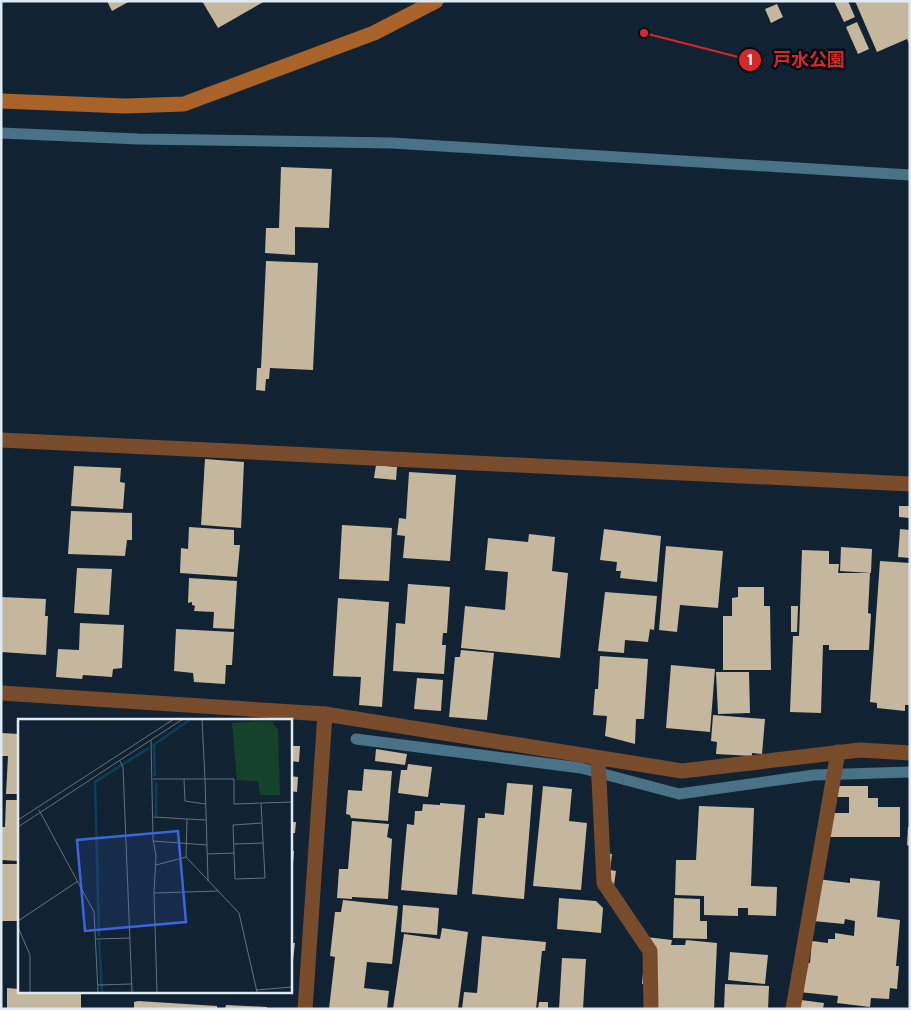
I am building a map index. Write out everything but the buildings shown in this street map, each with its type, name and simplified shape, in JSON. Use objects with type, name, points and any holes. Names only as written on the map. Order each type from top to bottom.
[{"type":"street","points":[[1,101],[125,106],[184,104],[374,33],[436,1]]},
{"type":"street","points":[[1,440],[910,484]]},
{"type":"street","points":[[1,693],[325,714],[682,771],[860,750],[910,753]]},
{"type":"street","points":[[305,1009],[325,714]]},
{"type":"street","points":[[792,1009],[838,754]]},
{"type":"street","points":[[598,759],[604,883],[650,951],[651,1009]]},
{"type":"waterway","points":[[1,133],[138,139],[392,143],[910,175]]},
{"type":"waterway","points":[[356,739],[581,768],[679,794],[814,775],[910,772]]},
{"type":"place","name":"戸水公園","points":[[644,33]]}]
